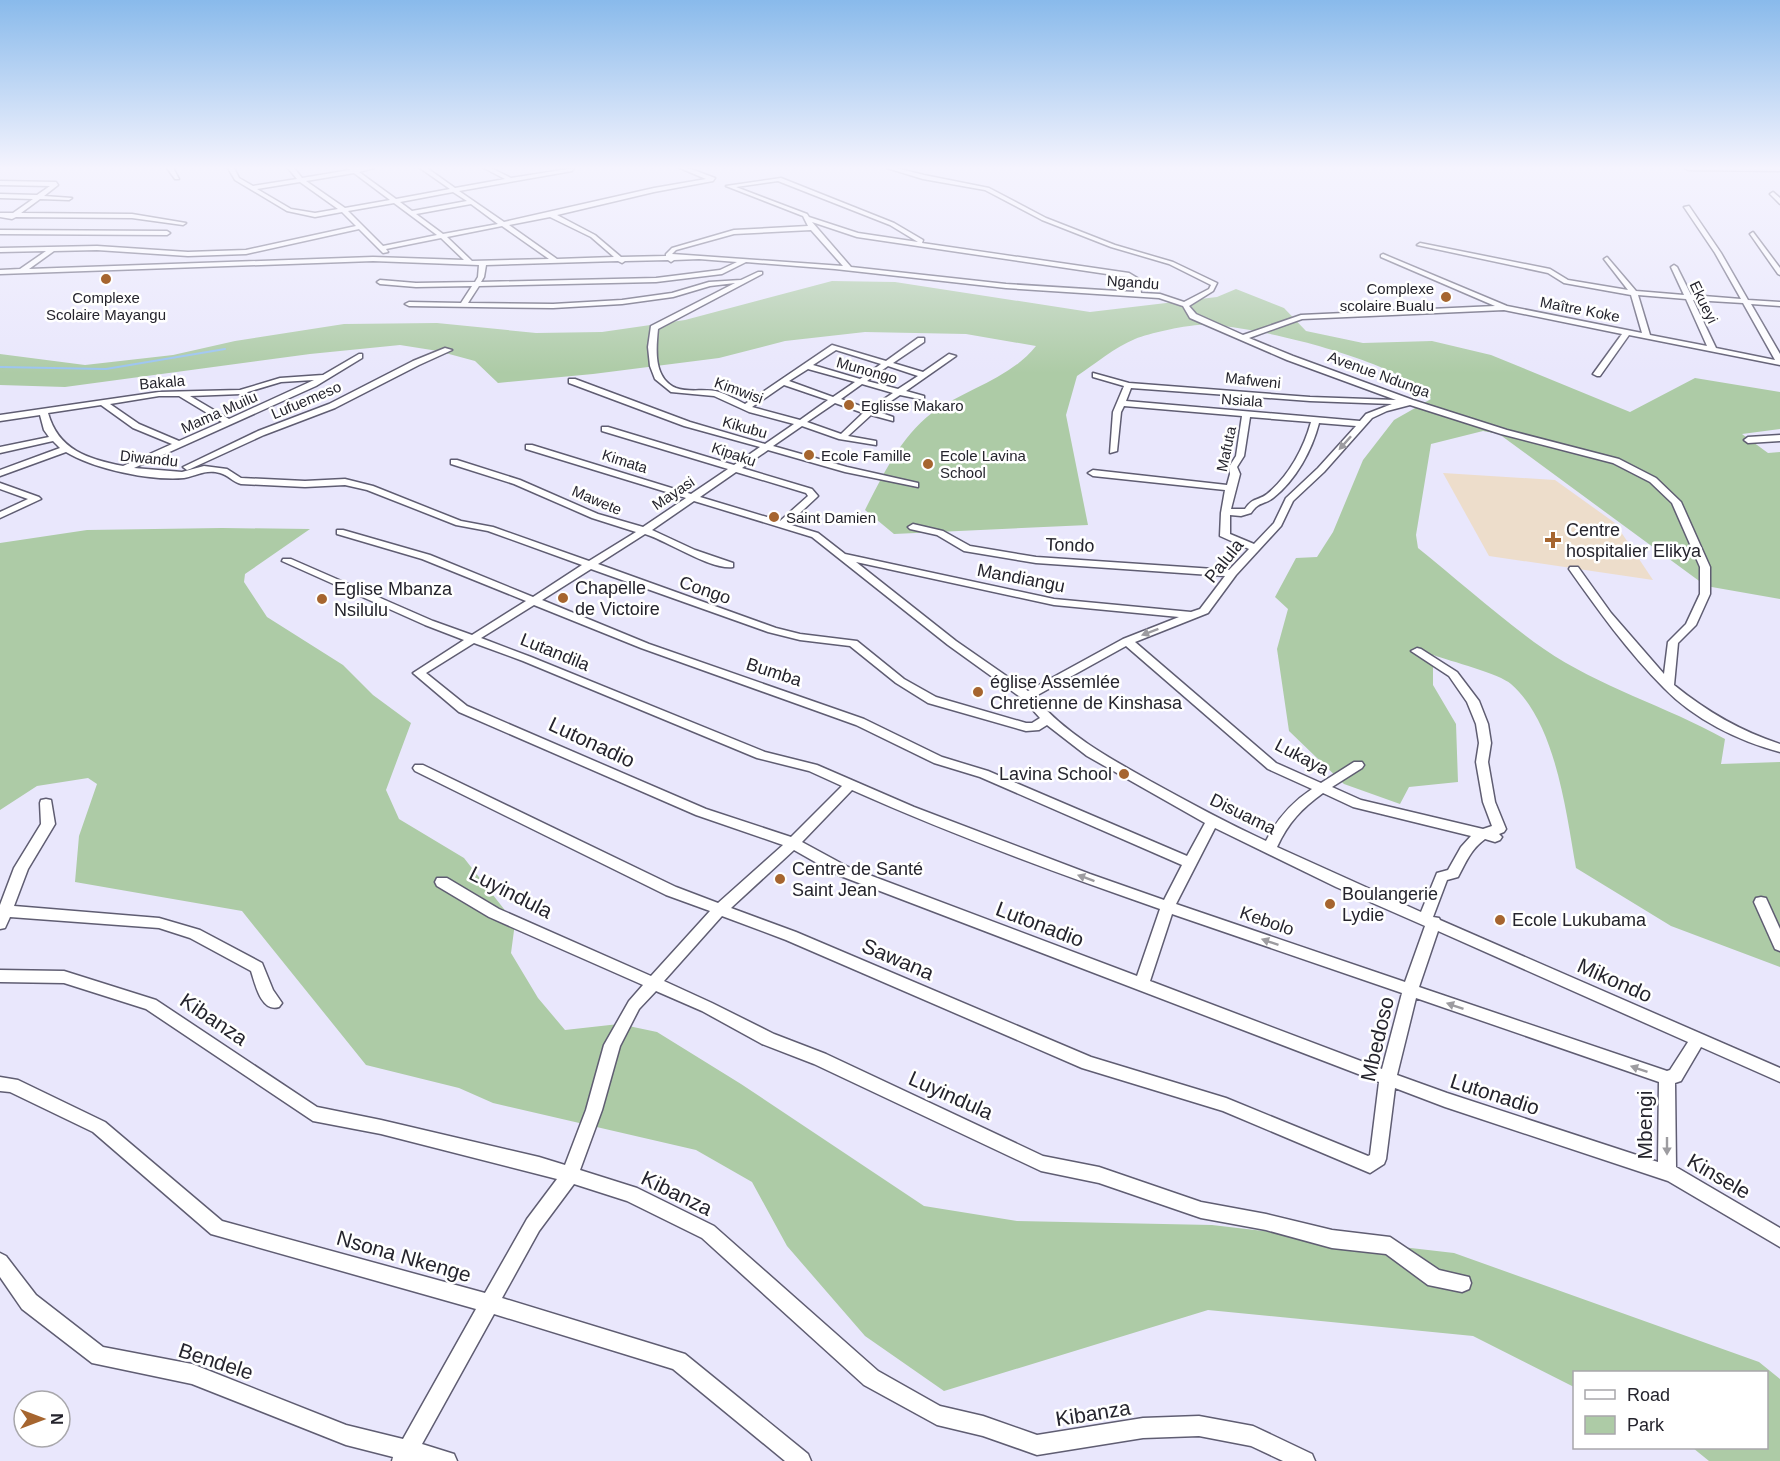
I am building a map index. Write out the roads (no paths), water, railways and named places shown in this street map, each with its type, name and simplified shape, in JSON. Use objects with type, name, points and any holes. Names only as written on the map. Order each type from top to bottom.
[{"type":"street","points":[[21,272],[68,236]]},
{"type":"street","points":[[0,250],[114,249],[188,254],[246,252],[319,236]]},
{"type":"street","points":[[370,236],[393,261]]},
{"type":"street","points":[[381,248],[441,236]]},
{"type":"street","points":[[442,236],[471,263]]},
{"type":"street","points":[[521,236],[557,262]]},
{"type":"street","points":[[593,236],[622,261]]},
{"type":"street","points":[[671,260],[669,254],[674,249],[719,236]]},
{"type":"street","points":[[819,236],[849,269]]},
{"type":"street","points":[[874,236],[1129,275],[1136,279],[1138,295]]},
{"type":"street","points":[[913,236],[926,244]]},
{"type":"street","points":[[1088,236],[1171,263],[1215,284],[1211,290],[1185,305]]},
{"type":"street","points":[[1707,236],[1780,362]]},
{"type":"street","points":[[1755,236],[1780,273]]},
{"type":"street","points":[[1420,245],[1550,271],[1566,282],[1634,293],[1780,304]]},
{"type":"street","points":[[114,249],[117,251],[110,259],[136,267]]},
{"type":"street","name":"Maître Koke","points":[[1383,256],[1505,308],[1780,362]]},
{"type":"street","name":"Ngandu","points":[[0,272],[373,259],[483,264],[671,260],[699,257],[849,269],[1006,286],[1160,296],[1185,305]]},
{"type":"street","points":[[1606,259],[1634,293],[1647,336]]},
{"type":"street","points":[[380,282],[416,285],[476,285],[684,278],[722,272],[745,261]]},
{"type":"street","points":[[409,304],[553,306],[622,302],[673,295],[709,284],[735,282],[781,263]]},
{"type":"street","points":[[463,305],[481,277],[483,264]]},
{"type":"street","name":"Ekueyi","points":[[1674,267],[1686,297],[1712,348]]},
{"type":"street","name":"Kimwisi","points":[[760,273],[654,328],[652,338],[654,366],[658,377],[674,390],[716,394],[842,437],[873,443]]},
{"type":"street","name":"Avenue Ndunga","points":[[1185,305],[1193,316],[1290,358],[1410,402],[1504,432],[1616,461],[1653,480],[1676,502],[1704,567],[1705,594],[1691,625],[1673,642],[1668,686]]},
{"type":"street","points":[[1244,337],[1300,317],[1505,308]]},
{"type":"street","points":[[1597,374],[1627,332]]},
{"type":"street","name":"Mayasi","points":[[419,673],[644,531],[921,340]]},
{"type":"street","name":"Munongo","points":[[746,406],[836,347],[887,365]]},
{"type":"street","name":"Lufuemeso","points":[[172,474],[261,433],[332,406],[416,363],[448,350]]},
{"type":"street","name":"Mama Muilu","points":[[122,470],[325,377],[359,356]]},
{"type":"street","points":[[842,437],[870,412],[952,357]]},
{"type":"street","points":[[887,365],[924,375]]},
{"type":"street","name":"Munongo","points":[[806,366],[921,398]]},
{"type":"street","name":"Mafweni","points":[[1096,375],[1128,385],[1310,399],[1410,402]]},
{"type":"street","name":"Bakala","points":[[0,418],[181,394],[241,392],[280,380],[325,377]]},
{"type":"street","name":"Kikubu","points":[[572,381],[687,424],[915,485]]},
{"type":"street","points":[[783,382],[890,419]]},
{"type":"street","points":[[1113,451],[1117,412],[1128,385]]},
{"type":"street","points":[[181,394],[229,422]]},
{"type":"street","name":"Palula","points":[[1027,696],[1127,641],[1194,615],[1210,606],[1232,573],[1278,524],[1290,500],[1321,470],[1369,416],[1410,402]]},
{"type":"street","points":[[103,403],[136,426],[179,444]]},
{"type":"street","name":"Nsiala","points":[[1121,403],[1362,424]]},
{"type":"street","name":"Diwandu","points":[[43,412],[47,430],[67,448],[88,459],[122,470],[189,474],[198,469],[223,471],[234,480],[242,481],[305,484],[345,482]]},
{"type":"street","name":"Mafuta","points":[[1246,414],[1240,456],[1233,467],[1235,474],[1230,488],[1224,527],[1226,536],[1255,548]]},
{"type":"street","points":[[1228,512],[1248,511],[1254,502],[1269,497],[1292,472],[1311,441],[1316,420]]},
{"type":"street","name":"Kipaku","points":[[605,429],[737,467],[757,477],[809,491],[813,496],[782,524]]},
{"type":"street","points":[[0,450],[54,438]]},
{"type":"street","points":[[1748,440],[1780,438]]},
{"type":"street","name":"Kimata","points":[[529,447],[815,535],[845,557],[882,590],[1027,696]]},
{"type":"street","points":[[0,473],[67,448]]},
{"type":"street","name":"Mawete","points":[[454,462],[518,482],[613,523],[644,531],[729,564]]},
{"type":"street","points":[[1093,473],[1230,488]]},
{"type":"street","name":"Congo","points":[[345,482],[370,488],[459,523],[490,529],[772,630],[800,637],[853,643],[900,681],[932,700],[1026,727],[1035,727],[1047,719]]},
{"type":"street","points":[[0,486],[36,499],[31,504],[0,515]]},
{"type":"street","name":"Tondo","points":[[913,527],[940,533],[967,549],[1036,560],[1232,573]]},
{"type":"street","name":"Bumba","points":[[340,532],[426,557],[645,646],[860,722],[938,760],[984,774],[1190,863]]},
{"type":"street","name":"Mandiangu","points":[[845,557],[1054,602],[1194,615]]},
{"type":"street","name":"Lutandila","points":[[287,561],[429,623],[761,755],[813,768]]},
{"type":"street","points":[[1574,569],[1607,615],[1668,686],[1693,707],[1722,724],[1780,748]]},
{"type":"street","name":"Lukaya","points":[[1127,641],[1198,699],[1272,766],[1358,804],[1495,837]]},
{"type":"street","name":"Mbedoso","points":[[1370,1165],[1378,1159],[1388,1078],[1442,877],[1453,873],[1460,856],[1481,833],[1499,830],[1489,802],[1482,762],[1485,743],[1482,724],[1473,701],[1453,674],[1417,651]]},
{"type":"street","name":"Lutonadio","points":[[419,673],[463,709],[701,812],[793,843],[843,871],[1388,1078],[1667,1173]]},
{"type":"street","name":"Disuama","points":[[1027,696],[1047,719],[1091,753],[1212,821],[1341,883],[1430,920]]},
{"type":"street","points":[[1270,848],[1282,821],[1298,804],[1358,765]]},
{"type":"street","name":"Sawana","points":[[419,768],[671,891],[791,936],[1088,1063],[1226,1105],[1370,1165]]},
{"type":"street","name":"Kebolo","points":[[813,768],[1026,856],[1667,1078]]},
{"type":"street","points":[[406,1456],[419,1428],[533,1225],[570,1175],[594,1110],[612,1045],[634,1005],[719,910],[793,843],[851,784]]},
{"type":"street","points":[[46,803],[48,824],[21,868],[2,917],[159,923],[195,934],[257,967],[266,993],[274,1003]]},
{"type":"street","points":[[1141,985],[1168,906],[1212,821]]},
{"type":"street","name":"Luyindula","points":[[442,882],[494,913],[707,1008],[768,1039],[820,1059],[1041,1162],[1099,1175],[1201,1209],[1266,1222],[1332,1239],[1390,1246],[1435,1279],[1462,1283]]},
{"type":"street","points":[[1761,902],[1780,945]]},
{"type":"street","name":"Mikondo","points":[[1430,920],[1780,1075]]},
{"type":"street","name":"Kibanza","points":[[0,976],[64,977],[151,1004],[313,1114],[381,1127],[570,1175],[631,1194],[708,1232],[871,1378],[937,1415],[983,1426],[1037,1445],[1143,1428],[1199,1426],[1253,1436],[1305,1461]]},
{"type":"street","points":[[1667,1078],[1675,1076],[1697,1040]]},
{"type":"street","name":"Mbengi","points":[[1667,1078],[1667,1173]]},
{"type":"street","name":"Nsona Nkenge","points":[[0,1084],[12,1086],[99,1127],[217,1228],[490,1304],[678,1361],[801,1461]]},
{"type":"street","name":"Kinsele","points":[[1667,1173],[1700,1188],[1780,1238]]},
{"type":"street","name":"Bendele","points":[[0,1262],[29,1302],[99,1356],[192,1374],[346,1436],[406,1456],[447,1461]]},
{"type":"waterway","points":[[0,367],[106,369],[225,349]]},
{"type":"place","name":"Complexe Scolaire Mayangu","points":[[106,279]]},
{"type":"place","name":"Complexe scolaire Bualu","points":[[1446,297]]},
{"type":"place","name":"Eglisse Makaro","points":[[849,405]]},
{"type":"place","name":"Ecole Famille","points":[[809,455]]},
{"type":"place","name":"Ecole Lavina School","points":[[928,464]]},
{"type":"place","name":"Saint Damien","points":[[774,517]]},
{"type":"place","name":"Centre hospitalier Elikya","points":[[1553,540]]},
{"type":"place","name":"Chapelle de Victoire","points":[[563,598]]},
{"type":"place","name":"Eglise Mbanza Nsilulu","points":[[322,599]]},
{"type":"place","name":"église Assemlée Chretienne de Kinshasa","points":[[978,692]]},
{"type":"place","name":"Lavina School","points":[[1124,774]]},
{"type":"place","name":"Centre de Santé Saint Jean","points":[[780,879]]},
{"type":"place","name":"Boulangerie Lydie","points":[[1330,904]]},
{"type":"place","name":"Ecole Lukubama","points":[[1500,920]]}]
